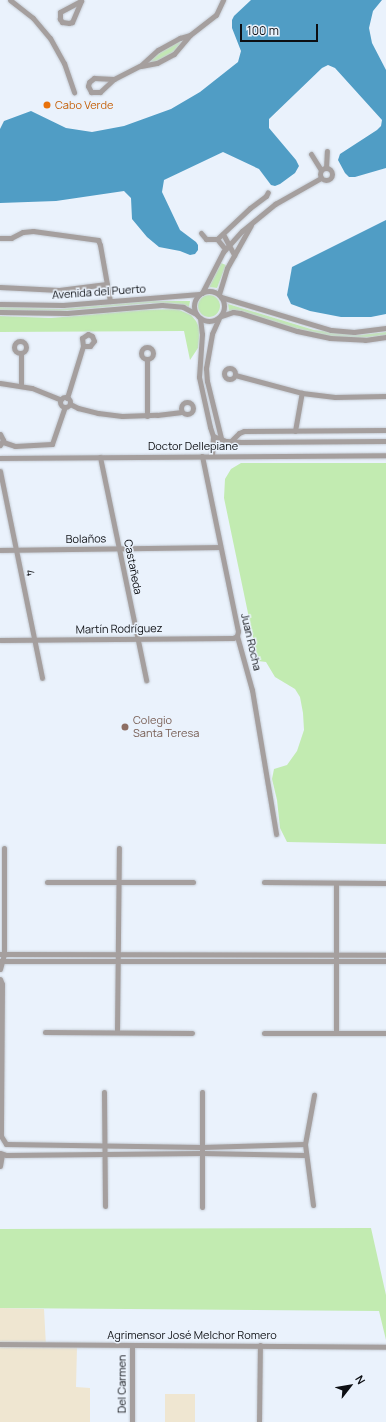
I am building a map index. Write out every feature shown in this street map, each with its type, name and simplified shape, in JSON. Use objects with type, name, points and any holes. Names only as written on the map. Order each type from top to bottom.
[{"type":"street","points":[[10,0],[33,18],[50,38],[64,63],[74,92]]},
{"type":"street","points":[[81,0],[72,22],[62,22],[60,19],[60,12],[81,0]]},
{"type":"street","points":[[140,66],[157,63],[174,54],[190,35],[216,15],[223,0]]},
{"type":"street","points":[[114,79],[94,78],[89,82],[88,86],[91,92],[98,93],[114,79],[140,66],[158,50],[180,38],[190,35]]},
{"type":"street","points":[[321,178],[327,151]]},
{"type":"street","points":[[212,456],[213,436],[199,377],[202,334],[194,305],[227,248],[257,218],[286,196],[321,178],[326,180],[331,177],[331,171],[323,169],[311,154]]},
{"type":"street","points":[[201,233],[203,237],[207,239],[217,239],[266,196],[268,192]]},
{"type":"street","points":[[221,438],[207,376],[207,353],[212,334],[224,306],[220,296],[225,272],[257,218]]},
{"type":"street","points":[[229,220],[230,227]]},
{"type":"street","points":[[0,238],[11,238],[23,232],[33,231],[96,240],[100,245],[110,301]]},
{"type":"street","points":[[223,234],[227,248]]},
{"type":"street","points":[[217,239],[234,255]]},
{"type":"street","points":[[0,287],[59,290],[107,284]]},
{"type":"street","points":[[201,293],[211,291],[220,296],[331,330],[354,332],[386,328]]},
{"type":"street","name":"Avenida del Puerto","points":[[0,304],[44,306],[177,297],[201,293]]},
{"type":"street","name":"Avenida del Puerto","points":[[0,312],[67,313],[162,305],[183,307],[198,316]]},
{"type":"street","points":[[198,316],[212,321],[233,312],[298,331],[330,338],[365,340],[386,337]]},
{"type":"street","points":[[0,434],[3,438],[1,444],[15,446],[52,444],[70,401],[67,398],[83,346]]},
{"type":"street","points":[[21,354],[21,386]]},
{"type":"street","points":[[147,360],[148,416]]},
{"type":"street","points":[[235,375],[302,393],[335,397],[386,396]]},
{"type":"street","points":[[199,377],[207,376]]},
{"type":"street","points":[[0,383],[21,386],[61,400],[67,398]]},
{"type":"street","points":[[289,442],[294,431],[302,393]]},
{"type":"street","points":[[61,400],[61,405],[110,415],[148,416],[180,412]]},
{"type":"street","points":[[231,441],[239,432],[244,431],[386,430]]},
{"type":"street","points":[[294,431],[298,442]]},
{"type":"street","points":[[213,436],[226,441],[386,441]]},
{"type":"street","name":"Doctor Dellepiane","points":[[0,458],[386,455]]},
{"type":"street","name":"Juan Rocha","points":[[202,456],[238,631],[237,636],[252,690],[276,834]]},
{"type":"street","name":"Castañeda","points":[[100,457],[146,680]]},
{"type":"street","name":"4","points":[[0,471],[42,678]]},
{"type":"street","name":"Bolaños","points":[[0,550],[220,547]]},
{"type":"street","name":"Martín Rodríguez","points":[[0,640],[233,638],[237,636]]},
{"type":"street","points":[[0,969],[2,954],[4,848]]},
{"type":"street","points":[[117,1031],[119,848]]},
{"type":"street","points":[[47,882],[193,882]]},
{"type":"street","points":[[264,882],[386,883]]},
{"type":"street","points":[[336,882],[336,1033]]},
{"type":"street","points":[[2,954],[386,955]]},
{"type":"street","points":[[227,954],[228,961]]},
{"type":"street","points":[[1,961],[386,961]]},
{"type":"street","points":[[0,979],[2,984],[1,1140],[6,1144],[202,1147],[304,1144]]},
{"type":"street","points":[[45,1032],[117,1031],[192,1033]]},
{"type":"street","points":[[264,1033],[386,1033]]},
{"type":"street","points":[[104,1092],[105,1206]]},
{"type":"street","points":[[202,1092],[202,1207]]},
{"type":"street","points":[[313,1205],[304,1144],[314,1095]]},
{"type":"street","points":[[12,1144],[12,1155]]},
{"type":"street","points":[[0,1166],[1,1154],[202,1153],[305,1155]]},
{"type":"street","name":"Agrimensor José Melchor Romero","points":[[0,1344],[385,1347]]},
{"type":"street","name":"Del Carmen","points":[[132,1345],[132,1422]]},
{"type":"street","points":[[259,1422],[260,1345]]},
{"type":"shaded area","points":[[0,1308],[44,1309],[46,1346],[77,1347],[76,1387],[90,1388],[90,1422],[0,1422]]},
{"type":"shaded area","points":[[165,1394],[195,1394],[195,1422],[165,1422]]},
{"type":"green space","points":[[183,39],[175,51],[154,63],[149,62],[154,56]]},
{"type":"green space","points":[[221,263],[226,265],[217,288],[209,287]]},
{"type":"green space","points":[[209,295],[217,298],[220,306],[217,314],[209,317],[201,314],[198,306],[201,298]]},
{"type":"green space","points":[[150,301],[190,301],[189,307],[180,304],[151,303],[60,311],[0,310],[0,307],[60,309]]},
{"type":"green space","points":[[228,304],[314,330],[359,335],[386,332],[386,335],[360,338],[335,337],[314,333],[229,311]]},
{"type":"green space","points":[[177,309],[191,315],[200,329],[198,348],[190,360],[184,331],[0,332],[0,316],[51,318],[142,310]]},
{"type":"green space","points":[[241,463],[386,463],[386,844],[287,842],[280,828],[277,800],[272,779],[274,769],[287,765],[297,751],[304,730],[303,713],[300,697],[295,689],[275,677],[266,662],[258,661],[224,498],[225,479],[231,469]]},
{"type":"green space","points":[[371,1228],[386,1295],[386,1340],[379,1311],[0,1308],[0,1229]]},
{"type":"water","points":[[251,0],[382,0],[373,11],[369,28],[372,43],[386,70],[386,168],[355,177],[349,177],[345,173],[338,160],[340,154],[377,130],[381,126],[382,120],[335,68],[328,65],[322,68],[269,119],[269,128],[296,160],[299,166],[295,173],[280,184],[275,186],[271,185],[259,169],[223,152],[164,180],[162,192],[180,230],[198,245],[198,250],[195,254],[190,255],[180,251],[159,247],[147,237],[132,219],[131,198],[124,191],[56,201],[0,203],[0,129],[4,121],[31,111],[66,128],[92,132],[124,126],[171,109],[200,92],[238,62],[241,51],[232,28],[232,20],[234,16]]},
{"type":"water","points":[[386,220],[386,314],[371,317],[341,317],[310,311],[291,304],[287,295],[292,267]]},
{"type":"place","name":"Cabo Verde","points":[[47,105]]},
{"type":"place","name":"Colegio Santa Teresa","points":[[125,727]]}]
